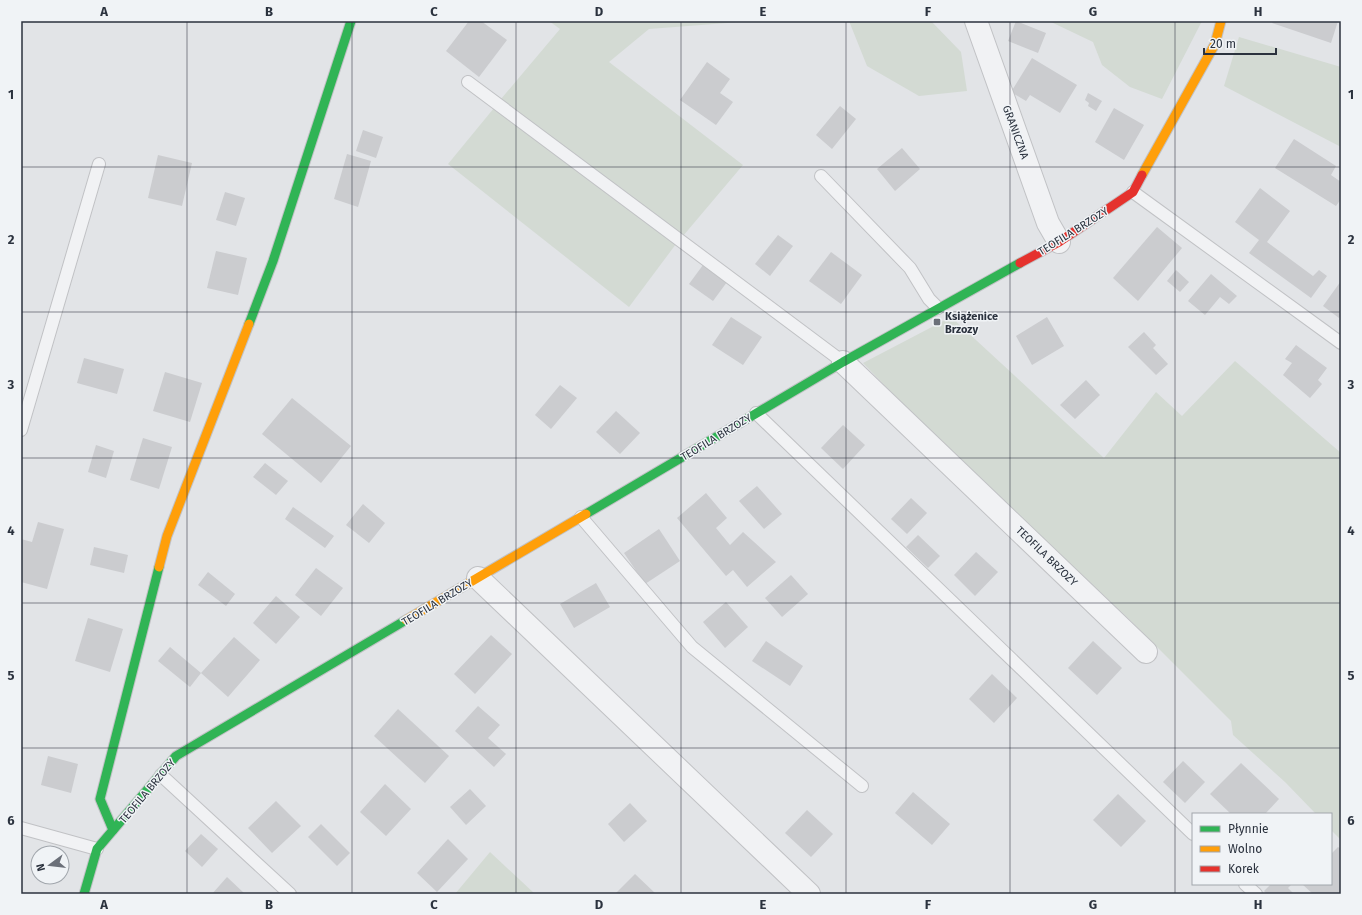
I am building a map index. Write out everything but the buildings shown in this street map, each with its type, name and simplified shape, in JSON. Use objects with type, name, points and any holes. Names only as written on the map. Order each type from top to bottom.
[{"type":"street","points":[[113,830],[100,799],[167,536],[273,261],[351,21]]},
{"type":"street","name":"GRANICZNA","points":[[976,21],[1048,222],[1060,242]]},
{"type":"street","name":"TEOFILA BRZOZY","points":[[84,894],[97,849],[176,756],[843,362],[938,308],[1060,242],[1133,192],[1215,44],[1221,21]]},
{"type":"street","name":"TEOFILA BRZOZY","points":[[843,362],[1146,652]]},
{"type":"street","points":[[478,578],[809,894]]},
{"type":"lane","points":[[468,82],[843,362]]},
{"type":"lane","points":[[21,430],[99,164]]},
{"type":"lane","points":[[821,176],[910,268],[929,299],[938,308]]},
{"type":"lane","points":[[1133,192],[1341,343]]},
{"type":"lane","points":[[756,413],[1192,833]]},
{"type":"lane","points":[[581,517],[692,647],[862,786]]},
{"type":"lane","points":[[161,775],[290,894]]},
{"type":"lane","points":[[21,828],[97,849]]},
{"type":"lane","points":[[1246,885],[1256,894]]},
{"type":"shaded area","points":[[549,21],[753,21],[649,29],[609,62],[743,165],[683,236],[501,99],[560,29]]},
{"type":"shaded area","points":[[849,21],[931,21],[961,52],[967,91],[919,96],[867,66]]},
{"type":"shaded area","points":[[1049,21],[1202,21],[1162,99],[1130,87],[1102,65],[1093,42]]},
{"type":"shaded area","points":[[1239,37],[1341,67],[1341,147],[1224,86]]},
{"type":"shaded area","points":[[494,108],[676,244],[629,307],[448,164]]},
{"type":"shaded area","points":[[951,317],[1104,458],[1156,392],[1182,416],[1235,361],[1341,453],[1341,840],[1332,831],[1332,813],[1315,813],[1285,782],[1233,735],[1231,721],[1131,621],[919,421],[863,363]]},
{"type":"shaded area","points":[[490,852],[535,894],[455,894]]},
{"type":"traffic: fast","points":[[249,324],[273,261],[351,21]]},
{"type":"traffic: fast","points":[[586,514],[843,362],[1020,263]]},
{"type":"traffic: fast","points":[[113,830],[100,799],[159,567]]},
{"type":"traffic: fast","points":[[84,894],[97,849],[176,756],[406,620]]},
{"type":"traffic: slow","points":[[1142,175],[1215,44],[1221,21]]},
{"type":"traffic: slow","points":[[159,567],[167,536],[249,324]]},
{"type":"traffic: slow","points":[[406,620],[586,514]]},
{"type":"traffic: jam","points":[[1020,263],[1059,242],[1133,192],[1142,175]]},
{"type":"place","name":"Książenice Brzozy","points":[[937,322]]}]
